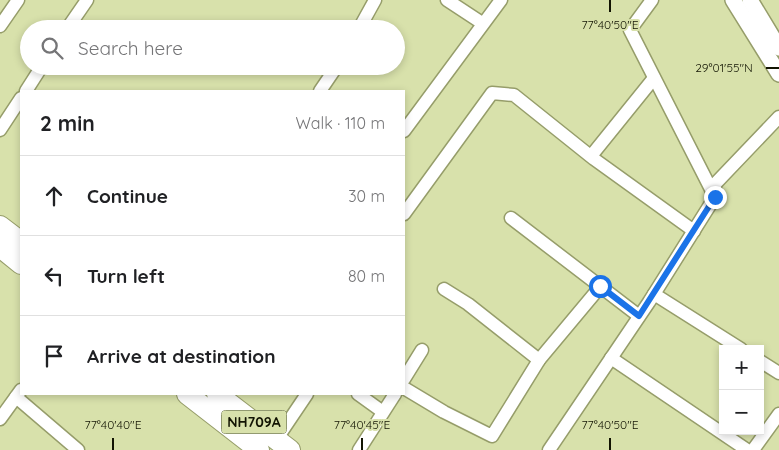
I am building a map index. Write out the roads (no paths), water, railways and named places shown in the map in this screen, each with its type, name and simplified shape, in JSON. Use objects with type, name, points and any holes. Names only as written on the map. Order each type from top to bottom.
[{"type":"highway","points":[[0,226],[20,241]]},
{"type":"highway","points":[[0,247],[20,263]]},
{"type":"highway","name":"NH709A","points":[[188,395],[259,450]]},
{"type":"highway","name":"NH709A","points":[[218,395],[283,445]]},
{"type":"street","points":[[0,26],[17,0]]},
{"type":"street","points":[[74,20],[87,0]]},
{"type":"street","points":[[364,20],[375,0]]},
{"type":"street","points":[[447,0],[482,23]]},
{"type":"street","points":[[405,130],[482,23],[501,0]]},
{"type":"street","points":[[652,0],[630,30],[715,197]]},
{"type":"street","points":[[733,0],[779,74]]},
{"type":"street","points":[[750,0],[779,48]]},
{"type":"street","points":[[27,90],[36,75]]},
{"type":"street","points":[[321,90],[331,75]]},
{"type":"street","points":[[591,156],[654,78]]},
{"type":"street","points":[[405,213],[492,93],[514,95],[591,156],[694,231]]},
{"type":"street","points":[[0,130],[20,100]]},
{"type":"street","points":[[549,450],[612,358],[694,231],[715,197],[715,184],[779,117]]},
{"type":"street","points":[[511,218],[639,316]]},
{"type":"street","points":[[405,389],[444,412],[492,436],[539,360],[600,286]]},
{"type":"street","points":[[444,289],[468,304],[539,360]]},
{"type":"street","points":[[654,294],[735,345]]},
{"type":"street","points":[[405,377],[422,350]]},
{"type":"street","points":[[612,358],[747,450]]},
{"type":"street","points":[[764,364],[779,373]]},
{"type":"street","points":[[0,419],[19,393]]},
{"type":"street","points":[[21,395],[78,450]]},
{"type":"street","points":[[283,445],[307,395]]},
{"type":"street","points":[[359,395],[383,412]]},
{"type":"street","points":[[359,450],[393,395]]},
{"type":"street","points":[[753,450],[779,414]]}]
